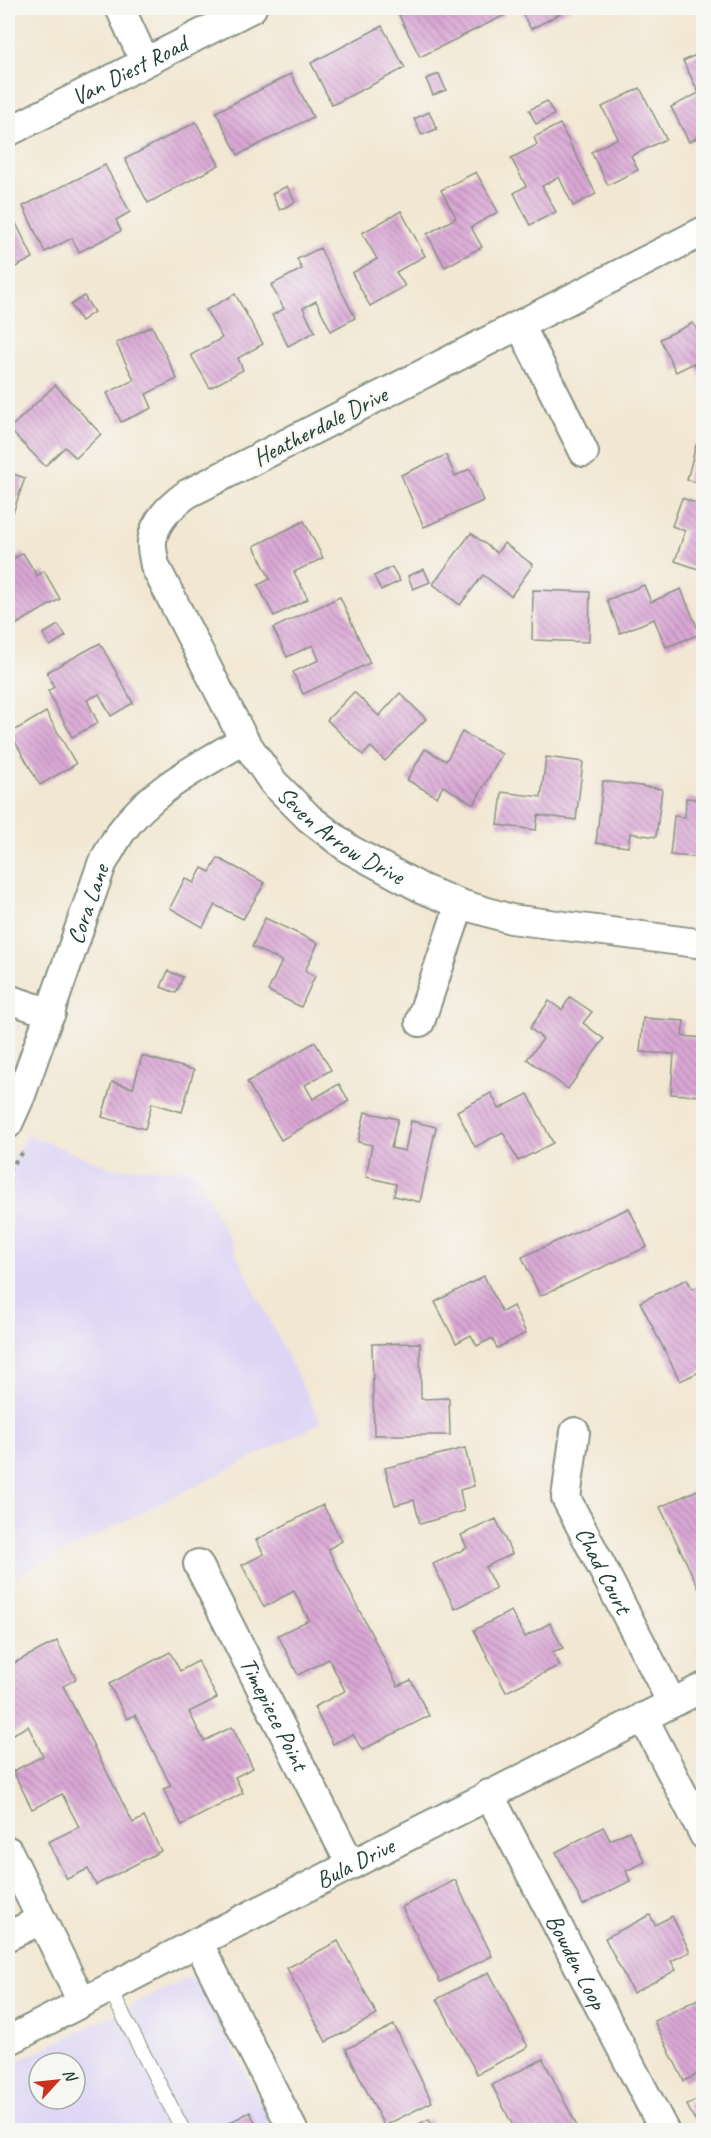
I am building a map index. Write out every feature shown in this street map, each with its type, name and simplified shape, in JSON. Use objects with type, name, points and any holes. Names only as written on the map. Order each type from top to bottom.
[{"type":"street","points":[[120,8],[145,62]]},
{"type":"street","name":"Van Diest Road","points":[[8,132],[252,8]]},
{"type":"street","name":"Heatherdale Drive","points":[[244,740],[155,566],[152,542],[157,525],[168,509],[187,494],[704,231]]},
{"type":"street","points":[[519,325],[584,452]]},
{"type":"street","name":"Seven Arrow Drive","points":[[244,740],[273,782],[309,818],[349,849],[423,889],[460,904],[511,919],[704,944]]},
{"type":"street","name":"Cora Lane","points":[[8,1124],[51,1013],[102,864],[122,831],[149,801],[179,778],[244,740]]},
{"type":"street","points":[[420,1022],[460,904]]},
{"type":"street","points":[[8,999],[51,1013]]},
{"type":"street","name":"Chad Court","points":[[575,1432],[567,1498],[672,1703]]},
{"type":"street","name":"Timepiece Point","points":[[198,1564],[351,1865]]},
{"type":"street","name":"Bula Drive","points":[[8,2041],[198,1942],[704,1687]]},
{"type":"street","points":[[643,1718],[704,1835]]},
{"type":"street","name":"Bowden Loop","points":[[489,1794],[664,2130]]},
{"type":"street","points":[[8,1851],[81,2002]]},
{"type":"street","points":[[8,1936],[42,1920]]},
{"type":"street","points":[[198,1942],[293,2130]]},
{"type":"lane","points":[[109,1988],[183,2130]]},
{"type":"path","points":[[8,1170],[27,1148]]},
{"type":"shaded area","points":[[28,1135],[112,1168],[194,1169],[321,1423],[8,1580],[8,1163]]},
{"type":"shaded area","points":[[186,1979],[193,1979],[200,1985],[274,2130],[8,2130],[8,2066],[27,2057],[27,2111],[87,2111],[87,2051],[39,2051]]},
{"type":"building","points":[[415,8],[501,8],[505,15],[420,57],[399,15]]},
{"type":"building","points":[[519,8],[571,8],[531,29]]},
{"type":"building","points":[[382,26],[405,68],[332,105],[311,63]]},
{"type":"building","points":[[704,51],[704,134],[689,142],[671,107],[699,93],[683,61]]},
{"type":"building","points":[[291,74],[313,117],[238,155],[216,112]]},
{"type":"building","points":[[439,74],[446,90],[433,95],[426,79]]},
{"type":"building","points":[[640,88],[666,139],[631,156],[638,170],[608,185],[591,152],[618,138],[602,107]]},
{"type":"building","points":[[547,101],[554,115],[536,124],[529,110]]},
{"type":"building","points":[[429,112],[437,129],[422,135],[414,119]]},
{"type":"building","points":[[196,122],[219,165],[148,203],[125,159]]},
{"type":"building","points":[[560,124],[596,194],[573,206],[559,177],[542,186],[556,212],[530,225],[514,193],[526,186],[511,158],[537,145],[534,137]]},
{"type":"building","points":[[105,165],[130,212],[116,220],[121,231],[79,252],[72,238],[45,252],[23,206]]},
{"type":"building","points":[[476,172],[498,212],[471,227],[482,247],[445,267],[427,234],[456,218],[441,190]]},
{"type":"building","points":[[287,186],[295,202],[280,210],[272,194]]},
{"type":"building","points":[[401,211],[425,256],[396,272],[405,286],[370,306],[352,273],[377,259],[362,233]]},
{"type":"building","points":[[12,215],[33,258],[8,271],[8,217]]},
{"type":"building","points":[[320,248],[355,318],[331,331],[316,301],[303,308],[315,332],[288,346],[272,315],[284,309],[271,285],[302,269],[297,259]]},
{"type":"building","points":[[235,294],[263,344],[238,358],[243,370],[210,388],[191,355],[222,338],[206,310]]},
{"type":"building","points":[[84,296],[94,312],[81,321],[71,305]]},
{"type":"building","points":[[693,323],[704,344],[704,383],[694,363],[676,372],[660,339]]},
{"type":"building","points":[[152,326],[177,379],[146,394],[152,408],[121,422],[107,393],[134,380],[116,343]]},
{"type":"building","points":[[55,385],[101,434],[76,458],[65,447],[45,466],[9,429]]},
{"type":"building","points":[[696,445],[704,446],[704,484],[687,480]]},
{"type":"building","points":[[446,455],[455,476],[470,469],[483,501],[424,527],[401,475]]},
{"type":"building","points":[[8,472],[25,478],[8,527]]},
{"type":"building","points":[[682,498],[704,506],[704,571],[675,561],[685,531],[672,526]]},
{"type":"building","points":[[304,521],[323,558],[294,572],[308,599],[274,616],[258,585],[270,579],[254,546]]},
{"type":"building","points":[[471,533],[497,553],[504,543],[533,565],[511,596],[483,575],[460,605],[433,584]]},
{"type":"building","points":[[23,553],[37,576],[44,571],[60,599],[10,628],[8,624],[8,562]]},
{"type":"building","points":[[392,567],[400,581],[381,590],[374,576]]},
{"type":"building","points":[[424,569],[430,582],[413,589],[408,576]]},
{"type":"building","points":[[644,585],[651,602],[681,589],[700,634],[666,647],[654,619],[620,633],[607,600]]},
{"type":"building","points":[[533,590],[590,592],[589,642],[532,640]]},
{"type":"building","points":[[340,597],[370,663],[303,694],[293,672],[319,660],[313,645],[287,657],[273,628]]},
{"type":"building","points":[[58,625],[66,636],[50,646],[43,634]]},
{"type":"building","points":[[100,643],[133,703],[111,716],[99,694],[87,700],[98,723],[72,737],[48,691],[54,687],[47,672]]},
{"type":"building","points":[[354,692],[379,716],[400,693],[426,719],[385,761],[371,747],[363,755],[327,720]]},
{"type":"building","points":[[46,712],[76,764],[40,785],[10,733]]},
{"type":"building","points":[[462,732],[502,754],[474,804],[443,786],[437,797],[407,780],[425,749],[446,761]]},
{"type":"building","points":[[546,757],[583,762],[576,820],[538,815],[536,830],[498,825],[502,792],[541,797]]},
{"type":"building","points":[[603,781],[662,789],[656,837],[630,833],[628,847],[596,843]]},
{"type":"building","points":[[686,798],[704,800],[704,858],[670,855],[674,816],[685,817]]},
{"type":"building","points":[[218,858],[265,883],[243,919],[215,905],[203,927],[170,908],[185,878],[194,883],[202,868],[210,872]]},
{"type":"building","points":[[265,918],[318,943],[305,971],[315,976],[301,1007],[268,991],[282,961],[252,947]]},
{"type":"building","points":[[168,971],[183,977],[176,993],[161,987]]},
{"type":"building","points":[[570,997],[592,1012],[583,1023],[604,1039],[568,1089],[527,1059],[543,1039],[530,1028],[549,1001],[562,1010]]},
{"type":"building","points":[[643,1018],[684,1021],[682,1036],[704,1038],[704,1096],[671,1094],[674,1054],[640,1052]]},
{"type":"building","points":[[315,1042],[331,1070],[305,1085],[313,1099],[339,1084],[349,1101],[281,1140],[247,1082]]},
{"type":"building","points":[[142,1056],[194,1070],[182,1112],[152,1103],[145,1129],[102,1117],[112,1082],[133,1088]]},
{"type":"building","points":[[491,1093],[499,1109],[528,1094],[553,1143],[518,1161],[503,1132],[475,1147],[457,1111]]},
{"type":"building","points":[[365,1112],[398,1119],[391,1148],[405,1151],[411,1121],[436,1127],[420,1202],[394,1196],[396,1184],[366,1177],[372,1145],[358,1142]]},
{"type":"building","points":[[629,1208],[647,1247],[540,1296],[522,1257]]},
{"type":"building","points":[[484,1276],[502,1312],[513,1306],[526,1333],[497,1348],[492,1338],[477,1346],[471,1335],[456,1343],[435,1302]]},
{"type":"building","points":[[687,1279],[692,1289],[704,1284],[704,1370],[680,1381],[640,1302]]},
{"type":"building","points":[[420,1343],[421,1399],[449,1398],[450,1435],[374,1435],[372,1344]]},
{"type":"building","points":[[465,1448],[474,1486],[460,1490],[464,1511],[420,1524],[414,1500],[395,1505],[385,1468]]},
{"type":"building","points":[[704,1487],[704,1592],[701,1593],[660,1507]]},
{"type":"building","points":[[323,1505],[342,1541],[328,1549],[398,1686],[411,1680],[429,1716],[362,1750],[353,1734],[333,1744],[314,1707],[345,1691],[329,1659],[298,1675],[278,1635],[309,1620],[294,1591],[264,1607],[242,1565],[264,1554],[256,1540]]},
{"type":"building","points":[[496,1519],[512,1554],[485,1567],[496,1589],[455,1609],[433,1564],[467,1548],[461,1535]]},
{"type":"building","points":[[511,1611],[525,1637],[550,1623],[563,1648],[552,1652],[560,1665],[506,1692],[474,1630]]},
{"type":"building","points":[[57,1641],[76,1679],[63,1686],[133,1823],[144,1817],[161,1851],[96,1885],[88,1869],[67,1879],[48,1842],[79,1827],[62,1794],[32,1809],[13,1771],[43,1756],[28,1726],[8,1737],[8,1666]]},
{"type":"building","points":[[170,1652],[180,1671],[198,1661],[217,1698],[189,1712],[204,1741],[232,1727],[253,1768],[235,1777],[243,1793],[182,1825],[163,1789],[171,1786],[135,1715],[127,1719],[109,1684]]},
{"type":"building","points":[[603,1827],[610,1840],[629,1831],[645,1862],[626,1871],[630,1881],[583,1905],[556,1852]]},
{"type":"building","points":[[455,1880],[492,1956],[440,1982],[402,1907]]},
{"type":"building","points":[[650,1915],[655,1925],[672,1916],[690,1952],[671,1961],[676,1970],[633,1993],[605,1938]]},
{"type":"building","points":[[338,1941],[377,2015],[326,2042],[287,1968]]},
{"type":"building","points":[[489,1972],[528,2047],[477,2074],[437,1999]]},
{"type":"building","points":[[704,1996],[704,2071],[684,2081],[654,2021]]},
{"type":"building","points":[[394,2025],[432,2102],[384,2126],[346,2049]]},
{"type":"building","points":[[543,2059],[579,2130],[515,2130],[492,2085]]},
{"type":"building","points":[[704,2096],[704,2130],[700,2130],[687,2105]]},
{"type":"building","points":[[250,2112],[259,2130],[214,2130]]},
{"type":"building","points":[[429,2119],[435,2130],[406,2130]]}]
